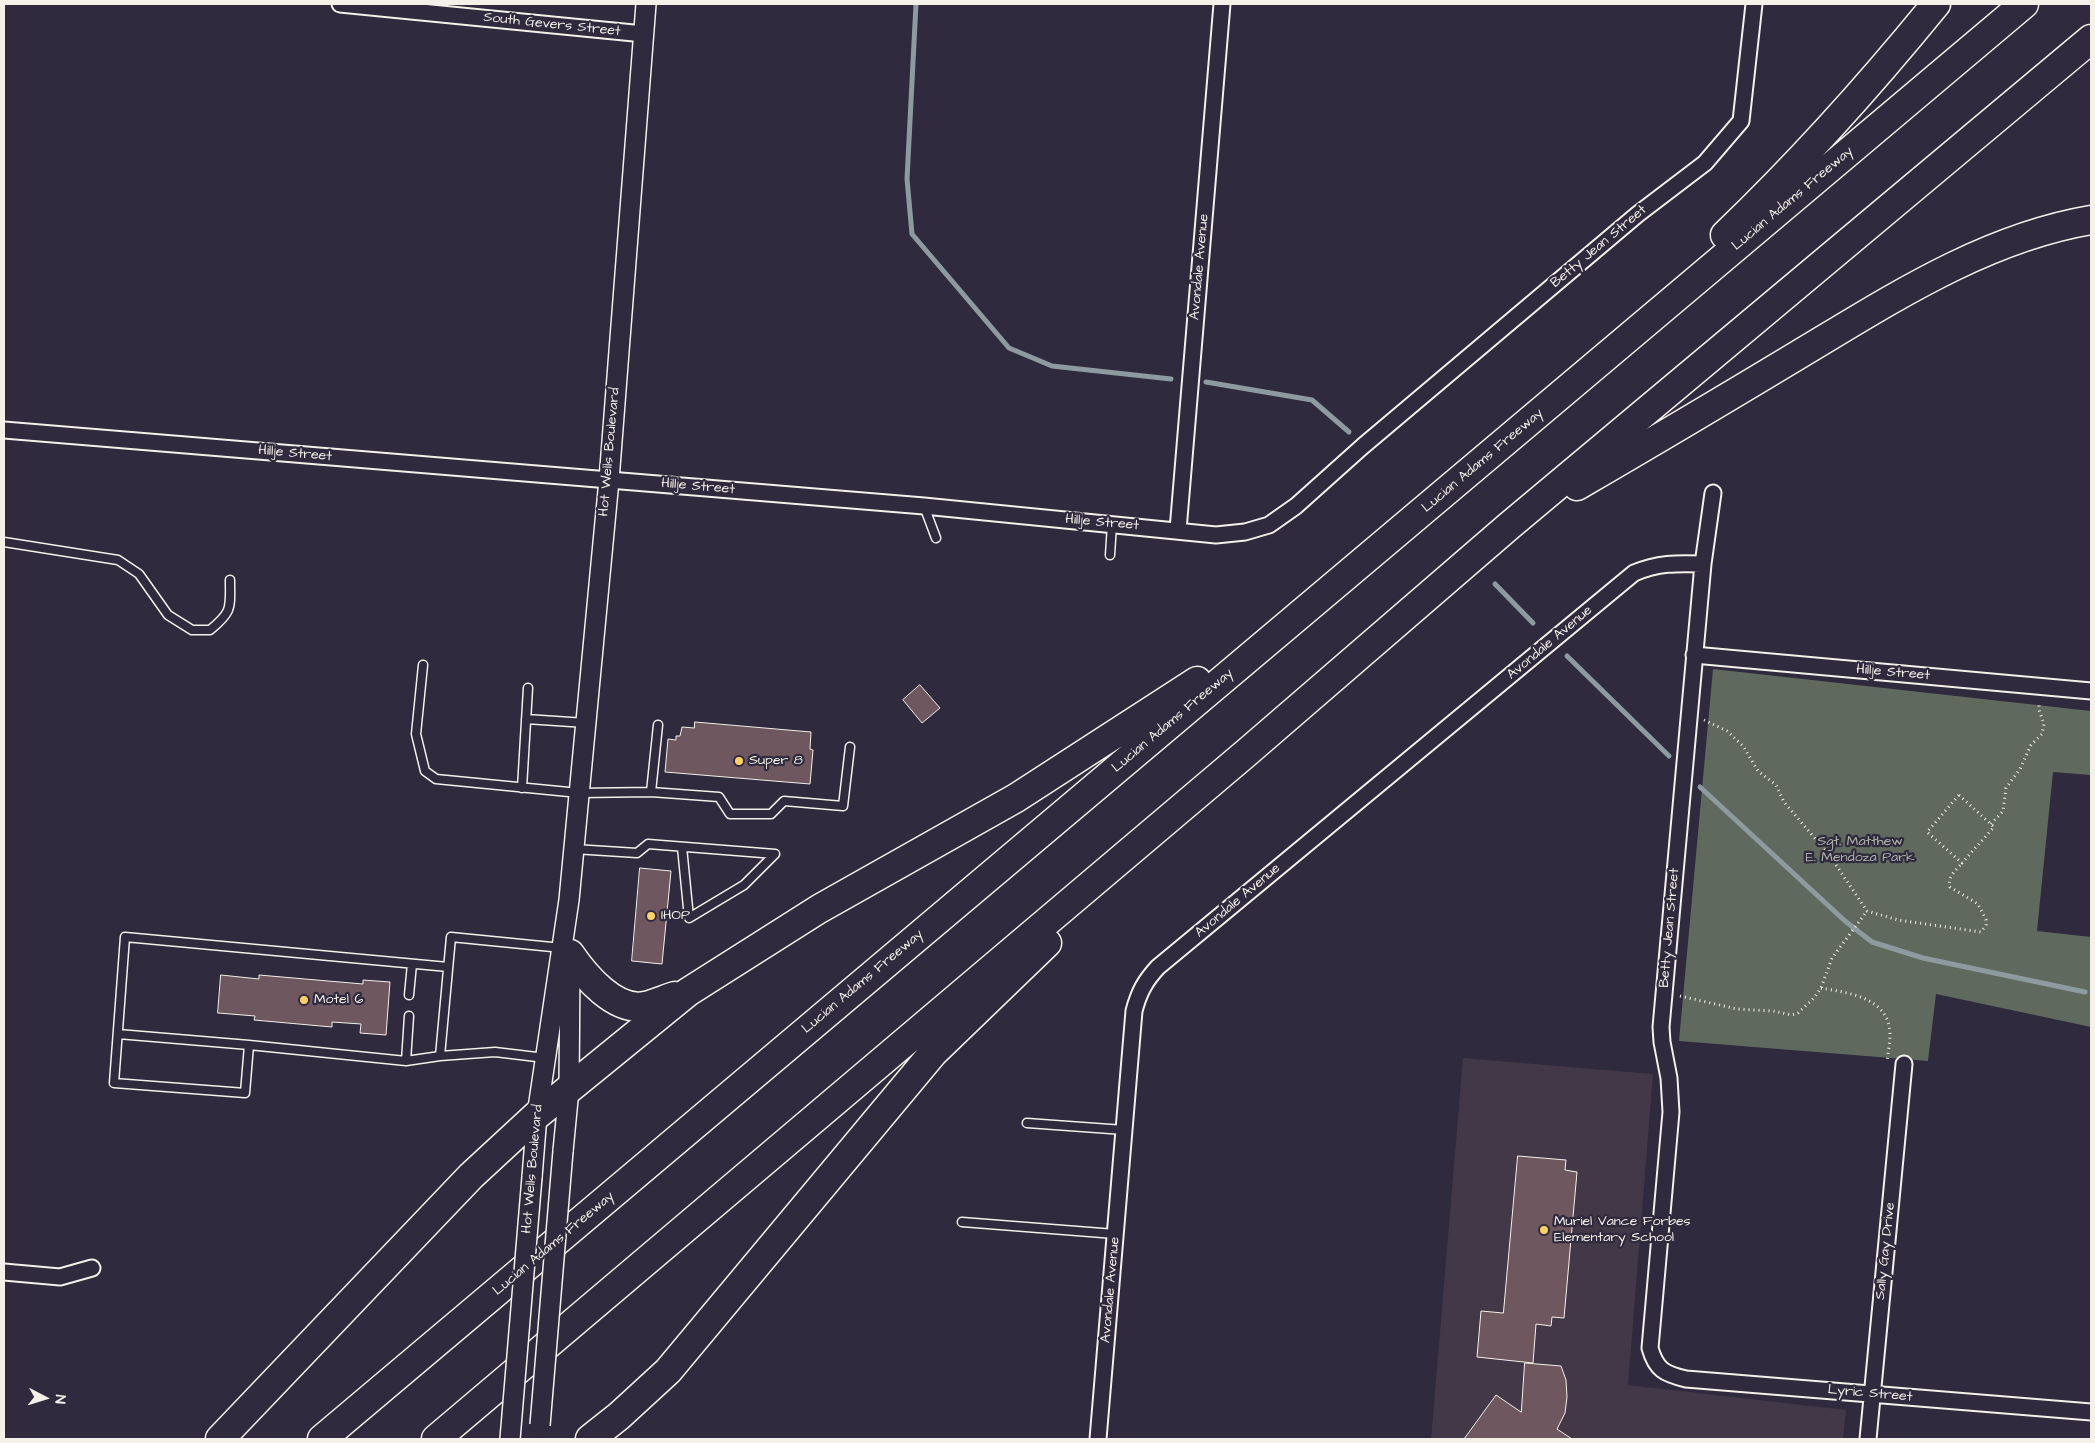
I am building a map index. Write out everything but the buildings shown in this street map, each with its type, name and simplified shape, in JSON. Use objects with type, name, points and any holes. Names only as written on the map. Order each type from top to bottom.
[{"type":"highway","points":[[1536,416],[1737,224],[1887,64],[1936,4]]},
{"type":"highway","name":"Lucian Adams Freeway","points":[[322,1439],[2024,4]]},
{"type":"highway","points":[[436,1439],[1245,754],[1509,526],[2091,39]]},
{"type":"highway","points":[[1509,526],[1935,275],[2018,238],[2067,224],[2091,220]]},
{"type":"highway","points":[[220,1439],[472,1176],[538,1115],[688,992],[819,909],[1016,798],[1168,701],[1313,603]]},
{"type":"highway","points":[[590,1439],[619,1416],[668,1371],[933,1053],[1245,754]]},
{"type":"highway","points":[[566,951],[581,971],[599,988],[619,1002],[643,1006],[688,992]]},
{"type":"street","name":"South Gevers Street","points":[[340,4],[644,34]]},
{"type":"street","name":"Hot Wells Boulevard","points":[[539,1432],[570,1089],[566,951],[569,900],[608,480],[646,4]]},
{"type":"street","name":"Avondale Avenue","points":[[1178,530],[1222,4]]},
{"type":"street","name":"Betty Jean Street","points":[[1363,446],[1638,214],[1704,163],[1741,121],[1754,4]]},
{"type":"street","name":"Hillje Street","points":[[4,430],[924,506],[1216,535],[1245,532],[1269,525],[1296,506],[1363,446]]},
{"type":"street","name":"Betty Jean Street","points":[[1654,1362],[1650,1348],[1671,1112],[1669,1078],[1662,1042],[1664,993],[1694,654],[1703,564],[1713,494]]},
{"type":"street","name":"Avondale Avenue","points":[[1098,1439],[1134,1011],[1138,993],[1145,980],[1634,573],[1652,566],[1676,563],[1703,564]]},
{"type":"street","name":"Hillje Street","points":[[1694,654],[2091,691]]},
{"type":"street","name":"Hot Wells Boulevard","points":[[510,1439],[538,1115],[546,1058],[566,951]]},
{"type":"street","name":"Sally Gay Drive","points":[[1868,1439],[1904,1064]]},
{"type":"street","points":[[4,1272],[60,1277],[92,1268]]},
{"type":"street","name":"Lyric Street","points":[[1654,1362],[1666,1373],[1686,1379],[2091,1412]]},
{"type":"lane","points":[[924,506],[936,538]]},
{"type":"lane","points":[[1110,555],[1112,524]]},
{"type":"lane","points":[[4,542],[118,560],[138,574],[168,615],[192,630],[210,630],[224,618],[230,609],[230,580]]},
{"type":"lane","points":[[424,665],[416,734],[425,771],[436,779],[579,793],[651,792],[719,797],[730,814],[771,814],[784,801],[843,806],[850,747]]},
{"type":"lane","points":[[522,788],[528,688]]},
{"type":"lane","points":[[526,718],[586,724]]},
{"type":"lane","points":[[651,792],[658,725]]},
{"type":"lane","points":[[574,849],[637,853],[648,844],[775,854],[744,885],[689,918],[682,847]]},
{"type":"lane","points":[[249,1044],[245,1093],[114,1083],[125,937],[448,967]]},
{"type":"lane","points":[[440,1056],[451,937],[566,951]]},
{"type":"lane","points":[[410,995],[412,964]]},
{"type":"lane","points":[[406,1060],[409,1016]]},
{"type":"lane","points":[[118,1034],[249,1044],[406,1060],[495,1052],[546,1058]]},
{"type":"lane","points":[[1027,1123],[1124,1130]]},
{"type":"lane","points":[[962,1222],[1115,1234]]},
{"type":"path","points":[[1689,713],[1727,731],[1743,746],[1758,771],[1776,786],[1784,802],[1830,856],[1867,911],[1898,920],[1982,932],[1986,925],[1982,908],[1950,887],[1948,882],[1962,862],[1994,826],[1992,824],[2003,811],[2006,788],[2020,768],[2031,745],[2042,734],[2044,729],[2039,710],[2040,686]]},
{"type":"path","points":[[1962,862],[1927,832],[1959,795],[1992,824]]},
{"type":"path","points":[[1664,993],[1738,1009],[1773,1011],[1792,1015],[1798,1013],[1814,998],[1821,988],[1832,958],[1867,911]]},
{"type":"path","points":[[1821,988],[1855,994],[1872,1002],[1883,1011],[1890,1033],[1887,1062],[1904,1064]]},
{"type":"shaded area","name":"Muriel Vance Forbes Elementary School","points":[[1463,1058],[1653,1074],[1628,1385],[1846,1410],[1843,1439],[1431,1439]]},
{"type":"green space","name":"Sgt. Matthew E. Mendoza Park","points":[[1713,669],[2091,711],[2091,775],[2053,772],[2037,931],[2091,937],[2091,1027],[1936,994],[1928,1061],[1679,1041]]},
{"type":"waterway","points":[[916,4],[907,179],[912,234],[1009,348],[1052,366],[1171,379]]},
{"type":"waterway","points":[[1206,382],[1312,400],[1349,432]]},
{"type":"waterway","points":[[1495,584],[1533,623]]},
{"type":"waterway","points":[[1567,656],[1669,756]]},
{"type":"waterway","points":[[1700,787],[1845,921],[1872,942],[1923,958],[2085,992]]},
{"type":"place","name":"Super 8","points":[[739,761]]},
{"type":"place","name":"IHOP","points":[[651,916]]},
{"type":"place","name":"Motel 6","points":[[304,1000]]},
{"type":"place","name":"Muriel Vance Forbes Elementary School","points":[[1544,1230]]}]
